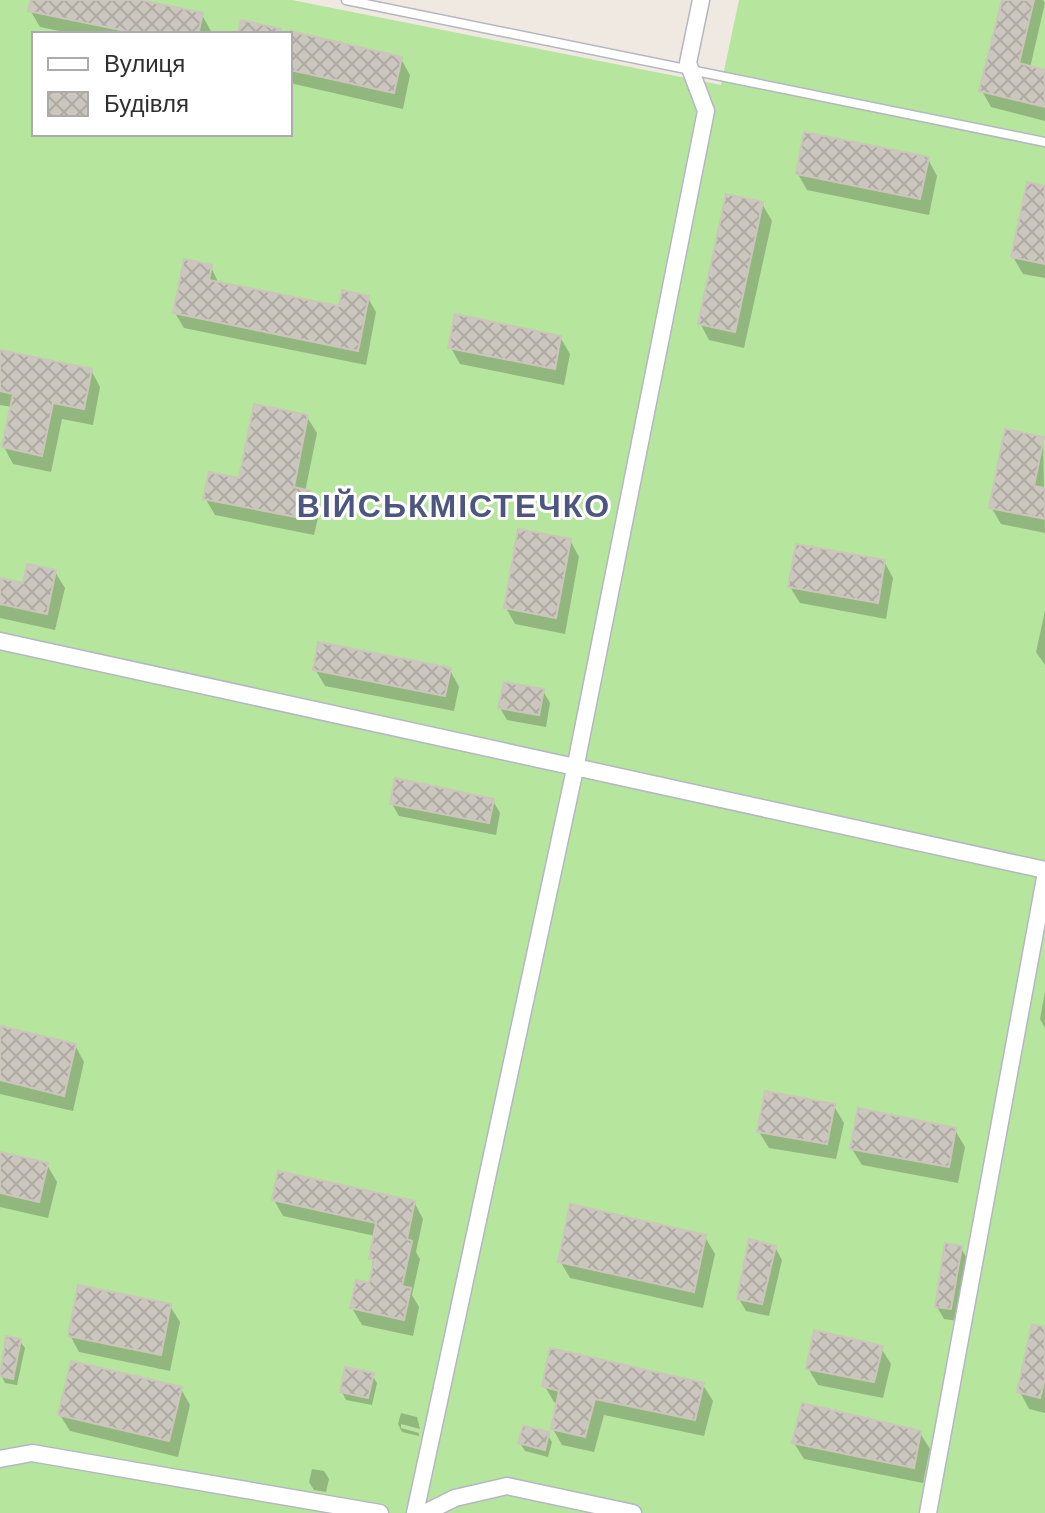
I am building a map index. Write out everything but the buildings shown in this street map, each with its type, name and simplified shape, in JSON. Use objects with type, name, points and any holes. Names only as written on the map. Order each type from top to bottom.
[{"type":"street","points":[[415,1513],[575,769],[706,111],[688,63],[701,0]]},
{"type":"street","points":[[0,641],[1045,870]]},
{"type":"street","points":[[928,1513],[1045,878]]},
{"type":"street","points":[[0,1459],[32,1453],[380,1513]]},
{"type":"street","points":[[425,1513],[507,1486],[633,1513]]},
{"type":"lane","points":[[346,0],[692,73],[1045,142]]},
{"type":"green space","points":[[0,0],[292,0],[721,85],[739,0],[1045,0],[1045,1513],[0,1513]]},
{"type":"district","name":"ВІЙСЬКМІСТЕЧКО","points":[[454,506]]}]
